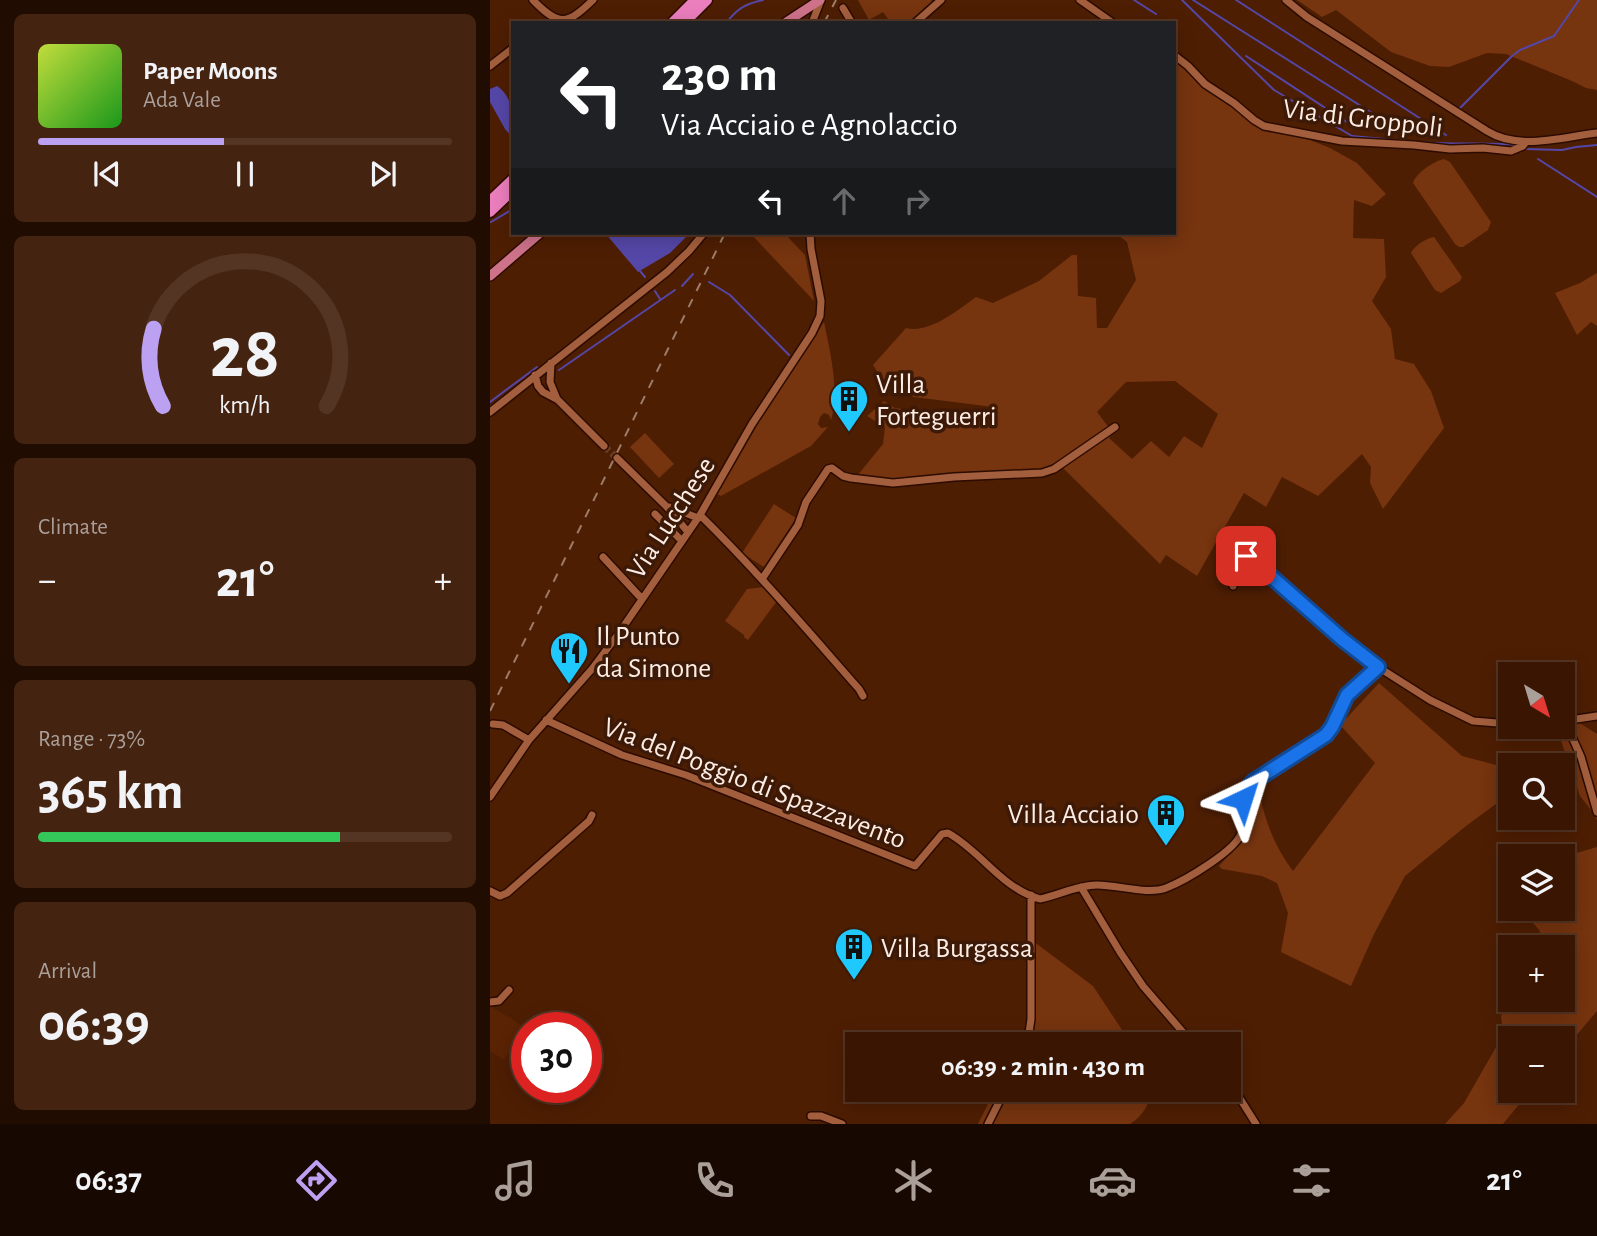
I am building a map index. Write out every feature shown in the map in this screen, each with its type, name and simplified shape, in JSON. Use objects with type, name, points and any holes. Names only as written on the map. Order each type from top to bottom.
[{"type":"highway","points":[[674,21],[695,0]]},
{"type":"highway","points":[[686,21],[707,0]]},
{"type":"highway","points":[[490,201],[511,181]]},
{"type":"highway","points":[[490,212],[511,192]]},
{"type":"main road","points":[[788,21],[820,0]]},
{"type":"main road","points":[[490,276],[538,235]]},
{"type":"street","points":[[533,0],[549,20],[572,18],[593,0]]},
{"type":"street","points":[[813,21],[820,0]]},
{"type":"street","points":[[917,21],[941,0]]},
{"type":"street","points":[[1080,0],[1109,21]]},
{"type":"street","name":"Via di Groppoli","points":[[1286,0],[1307,17],[1500,138],[1526,142],[1597,133]]},
{"type":"street","points":[[843,8],[851,21]]},
{"type":"street","points":[[490,66],[511,50]]},
{"type":"street","name":"Via di Groppoli","points":[[1176,57],[1205,84],[1264,126],[1342,141],[1450,149],[1511,151],[1526,142]]},
{"type":"street","points":[[490,412],[667,272],[702,235]]},
{"type":"street","name":"Via Lucchese","points":[[490,797],[529,740],[600,659],[642,599],[699,517],[752,424],[802,350],[820,313],[820,296],[810,235]]},
{"type":"street","points":[[551,363],[550,382],[558,400]]},
{"type":"street","points":[[536,375],[550,382]]},
{"type":"street","points":[[536,375],[539,388]]},
{"type":"street","points":[[516,391],[528,387],[539,388],[558,400],[604,446]]},
{"type":"street","points":[[762,579],[798,525],[806,502],[828,469],[832,468],[851,478],[893,483],[1042,473],[1054,469],[1115,427]]},
{"type":"street","points":[[617,458],[666,506],[688,532]]},
{"type":"street","points":[[666,506],[699,517],[762,579],[863,696]]},
{"type":"street","points":[[655,513],[682,541]]},
{"type":"street","points":[[603,557],[642,599]]},
{"type":"street","points":[[1233,586],[1240,563],[1244,557],[1248,557],[1378,667],[1430,699],[1473,721],[1498,723]]},
{"type":"street","points":[[1029,1032],[1031,895],[1043,899],[1098,884],[1153,890],[1165,888],[1212,862],[1240,836],[1243,799],[1250,785],[1326,735],[1347,695],[1378,667]]},
{"type":"street","points":[[1575,719],[1597,716]]},
{"type":"street","name":"Via del Poggio di Spazzavento","points":[[546,720],[622,755],[686,775],[915,866],[942,834],[949,834],[970,848],[1007,884],[1031,895]]},
{"type":"street","points":[[493,724],[503,725],[529,740]]},
{"type":"street","points":[[1572,739],[1581,757],[1597,812]]},
{"type":"street","points":[[490,891],[499,895],[506,894],[589,821],[592,815]]},
{"type":"street","points":[[1081,887],[1143,986],[1183,1032]]},
{"type":"street","points":[[490,1002],[498,1002],[509,990]]},
{"type":"street","points":[[1241,1100],[1256,1124]]},
{"type":"street","points":[[988,1124],[1000,1102]]},
{"type":"street","points":[[811,1116],[821,1116],[842,1124]]},
{"type":"shaded area","points":[[858,0],[932,1],[910,21],[890,21],[883,12],[869,20]]},
{"type":"shaded area","points":[[1297,0],[1597,0],[1597,90],[1586,88],[1506,54],[1487,53],[1449,67],[1430,66],[1391,52],[1336,10],[1322,17]]},
{"type":"shaded area","points":[[1176,60],[1201,84],[1256,125],[1305,138],[1357,163],[1386,194],[1372,206],[1354,200],[1353,238],[1384,239],[1386,277],[1372,301],[1391,329],[1395,359],[1414,364],[1431,391],[1444,428],[1383,509],[1370,483],[1371,467],[1362,454],[1318,496],[1282,477],[1266,507],[1244,493],[1197,576],[1166,555],[1160,564],[1057,462],[1042,469],[900,480],[857,476],[883,444],[885,427],[867,416],[884,401],[895,408],[984,420],[993,407],[914,397],[886,385],[873,365],[906,328],[924,328],[934,324],[976,297],[993,303],[1039,281],[1072,255],[1077,255],[1078,296],[1096,298],[1097,328],[1107,328],[1136,280],[1127,242],[1118,235],[1176,235]],"holes":[[[1175,381],[1218,414],[1202,448],[1184,436],[1169,457],[1151,441],[1132,459],[1109,438],[1113,433],[1097,412],[1126,382]]]},
{"type":"shaded area","points":[[497,86],[510,102],[511,136],[490,102],[490,89]]},
{"type":"shaded area","points":[[1444,159],[1450,162],[1491,222],[1488,230],[1463,247],[1455,244],[1413,183],[1426,168]]},
{"type":"shaded area","points":[[607,235],[688,235],[670,253],[638,272]]},
{"type":"shaded area","points":[[752,235],[786,235],[805,255],[814,301]]},
{"type":"shaded area","points":[[1434,237],[1462,277],[1441,293],[1435,290],[1411,253],[1421,243]]},
{"type":"shaded area","points":[[1597,273],[1597,326],[1591,322],[1577,335],[1555,293]]},
{"type":"shaded area","points":[[824,322],[835,397],[831,420],[829,415],[824,413],[818,424],[821,428],[828,427],[811,446],[721,496],[717,494],[759,422]]},
{"type":"shaded area","points":[[645,433],[674,464],[659,478],[630,447]]},
{"type":"shaded area","points":[[774,504],[796,518],[764,567],[742,553]]},
{"type":"shaded area","points":[[765,587],[777,601],[748,640],[725,621],[747,589]]},
{"type":"shaded area","points":[[1379,683],[1462,756],[1498,765],[1498,802],[1405,876],[1374,934],[1351,986],[1281,952],[1288,913],[1277,883],[1262,876],[1222,869],[1219,866],[1241,842],[1249,797],[1254,792],[1260,795],[1272,835],[1293,871],[1375,763],[1340,725]]},
{"type":"shaded area","points":[[1575,723],[1597,734],[1597,820],[1580,796],[1575,781],[1575,753],[1565,753],[1560,739],[1575,739]]},
{"type":"shaded area","points":[[1597,847],[1597,1011],[1575,1037],[1575,1026],[1502,1026],[1503,1012],[1575,1012],[1575,935],[1539,935],[1540,931],[1531,921],[1575,921],[1575,853]]},
{"type":"shaded area","points":[[1033,941],[1093,986],[1123,1032],[1024,1032],[1032,1012]]},
{"type":"shaded area","points":[[490,1006],[511,1019],[511,1049],[504,1060],[490,1051]]},
{"type":"shaded area","points":[[1498,1044],[1498,1103],[1520,1103],[1503,1124],[1445,1124],[1464,1103]]},
{"type":"shaded area","points":[[989,1102],[1148,1102],[1145,1110],[1130,1124],[978,1124]]},
{"type":"waterway","points":[[728,21],[742,7],[763,0]]},
{"type":"waterway","points":[[1134,0],[1156,14]]},
{"type":"waterway","points":[[1182,0],[1274,90],[1352,136],[1414,142]]},
{"type":"waterway","points":[[1193,0],[1399,130]]},
{"type":"waterway","points":[[1236,0],[1446,135]]},
{"type":"waterway","points":[[1375,56],[1459,109],[1512,56],[1554,36],[1579,0]]},
{"type":"waterway","points":[[1246,56],[1356,128]]},
{"type":"waterway","points":[[1419,142],[1518,145]]},
{"type":"waterway","points":[[1526,149],[1562,150],[1597,145]]},
{"type":"waterway","points":[[1538,159],[1597,197]]},
{"type":"waterway","points":[[491,222],[511,210]]},
{"type":"waterway","points":[[640,271],[645,277]]},
{"type":"waterway","points":[[682,286],[693,274]]},
{"type":"waterway","points":[[709,282],[730,295],[789,355]]},
{"type":"waterway","points":[[559,370],[675,290]]},
{"type":"waterway","points":[[655,291],[660,299]]},
{"type":"waterway","points":[[490,402],[537,367]]},
{"type":"tunnel","points":[[604,446],[617,458]]},
{"type":"railway","points":[[825,21],[836,0]]},
{"type":"railway","points":[[490,711],[724,235]]},
{"type":"place","name":"Villa Forteguerri","points":[[849,433]]},
{"type":"place","name":"Il Punto da Simone","points":[[569,685]]},
{"type":"place","name":"Villa Acciaio","points":[[1166,847]]},
{"type":"place","name":"Villa Burgassa","points":[[854,981]]},
{"type":"route","points":[[1243,799],[1254,781],[1326,735],[1347,695],[1378,667],[1246,556]]}]
